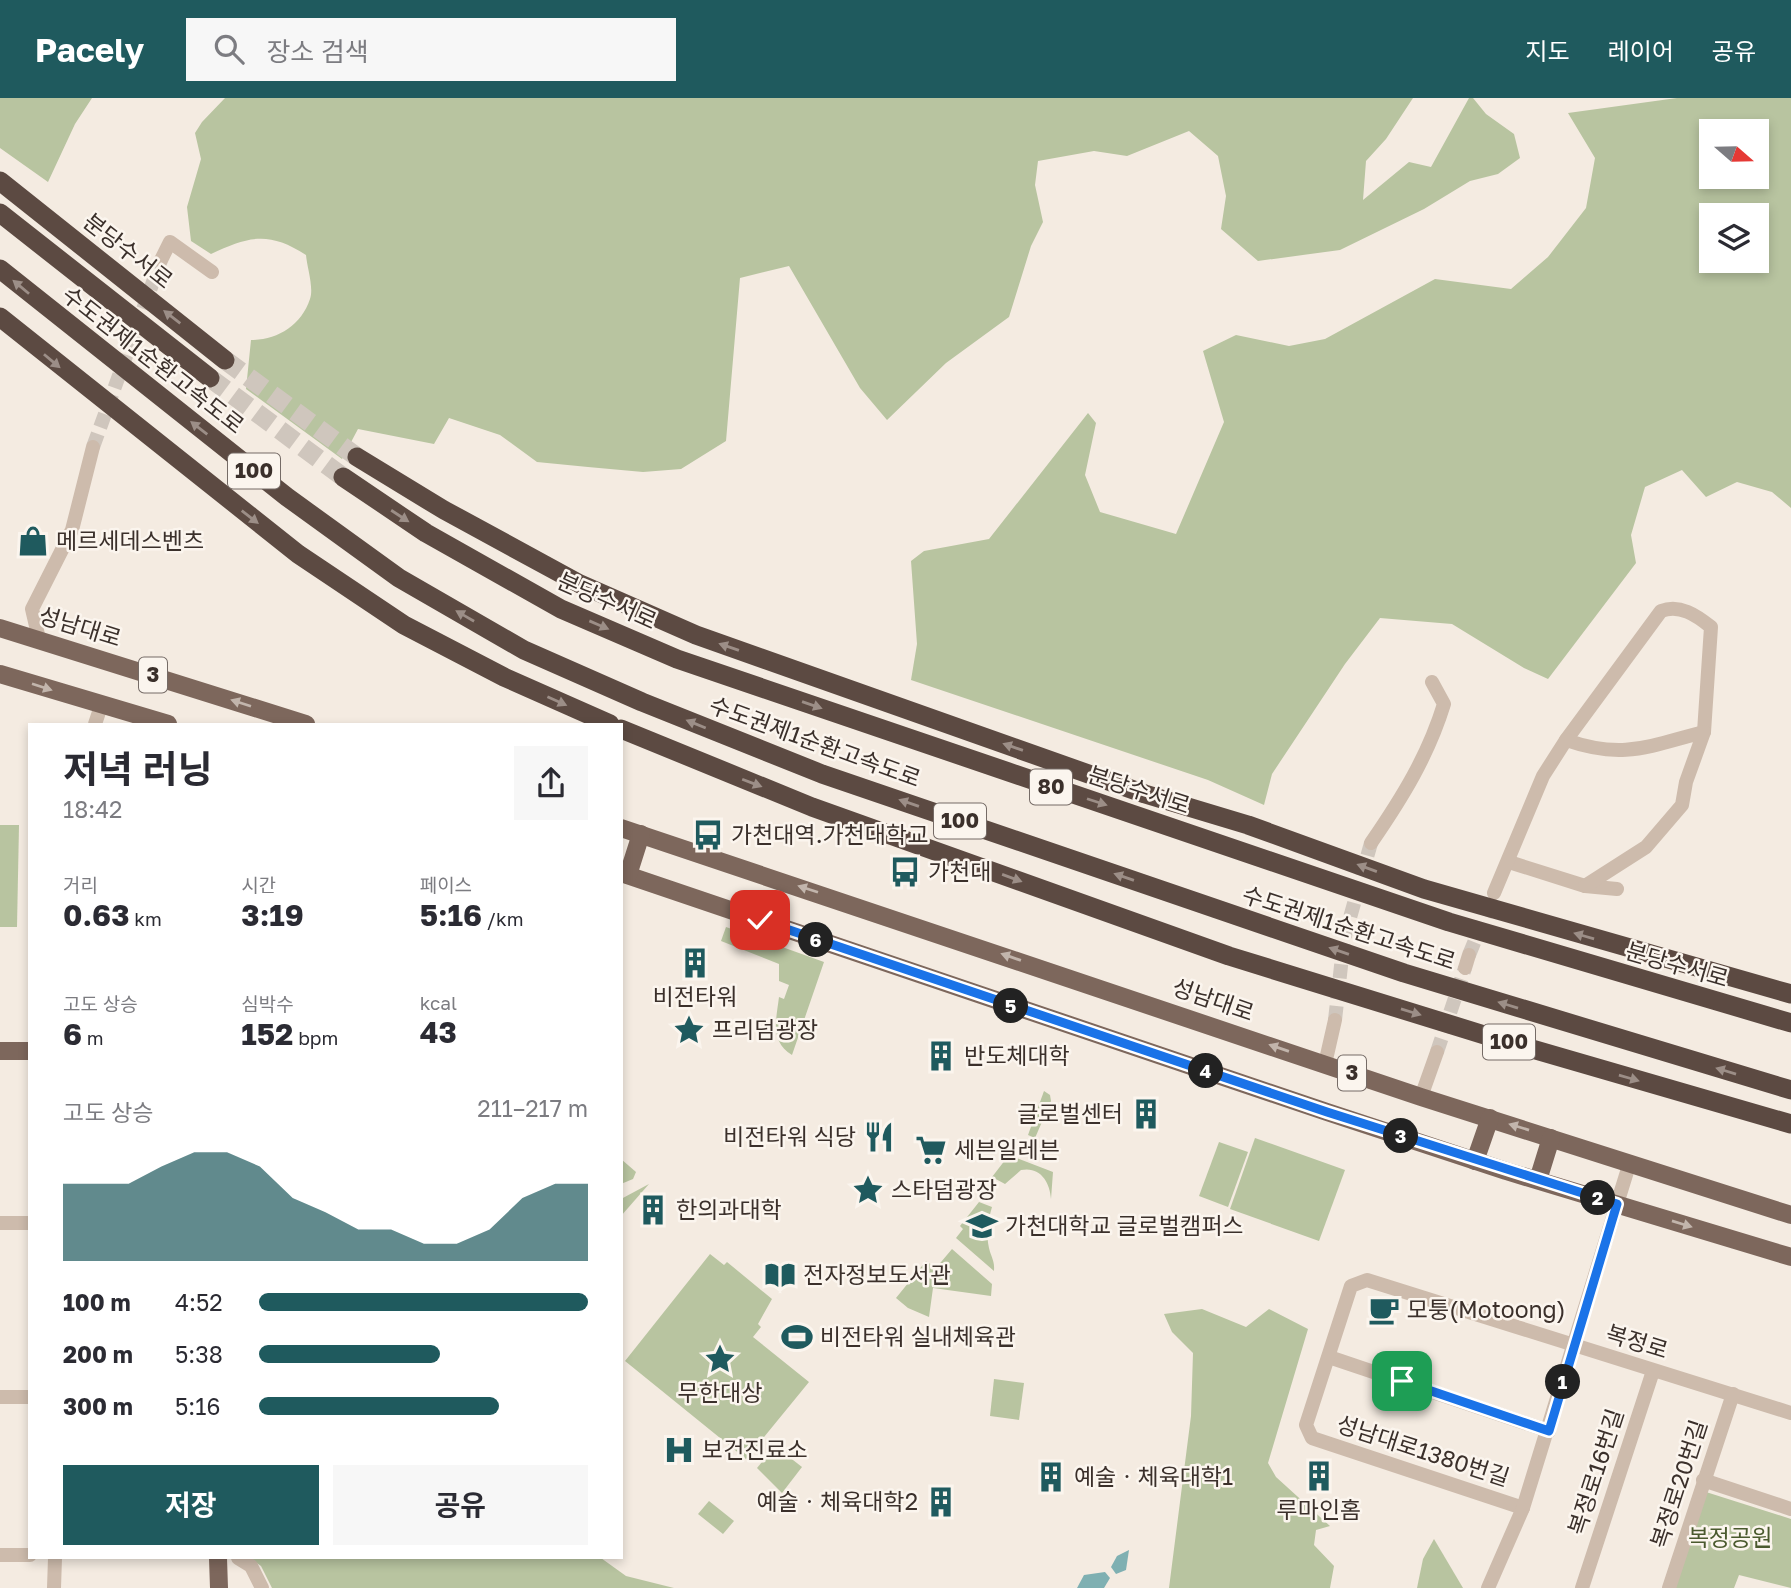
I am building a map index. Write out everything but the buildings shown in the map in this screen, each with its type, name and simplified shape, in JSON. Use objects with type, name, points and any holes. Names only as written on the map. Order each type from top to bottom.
[{"type":"highway","name":"분당수서로","points":[[0,181],[225,360]]},
{"type":"highway","points":[[0,213],[210,378]]},
{"type":"highway","name":"수도권제1순환고속도로","points":[[0,269],[161,399],[365,554],[399,578],[524,650],[642,702],[822,774],[1404,973],[1791,1090]]},
{"type":"highway","name":"100","points":[[0,317],[298,554],[351,590],[404,625],[504,677],[608,723]]},
{"type":"highway","name":"분당수서로","points":[[357,457],[444,510],[580,584],[696,635],[1423,889],[1791,995]]},
{"type":"highway","name":"분당수서로","points":[[343,477],[426,533],[561,609],[677,659],[1449,922],[1791,1023]]},
{"type":"highway","name":"100","points":[[623,730],[812,807],[1229,956],[1494,1038],[1791,1124]]},
{"type":"main road","name":"성남대로","points":[[2,623],[39,639],[302,723]]},
{"type":"main road","name":"3","points":[[0,674],[164,723]]},
{"type":"main road","name":"성남대로","points":[[623,829],[1421,1097],[1791,1215]]},
{"type":"main road","points":[[624,874],[641,834]]},
{"type":"main road","name":"3","points":[[624,874],[1475,1161],[1791,1257]]},
{"type":"main road","points":[[0,1051],[28,1051]]},
{"type":"main road","points":[[0,1061],[28,1061]]},
{"type":"main road","points":[[1475,1161],[1490,1118]]},
{"type":"main road","points":[[1538,1180],[1551,1138]]},
{"type":"main road","points":[[218,1559],[219,1588]]},
{"type":"street","points":[[161,260],[170,242],[212,272]]},
{"type":"street","points":[[39,639],[32,609],[72,530],[93,447]]},
{"type":"street","points":[[1494,893],[1543,776],[1566,740],[1661,611],[1670,607],[1694,614],[1711,627],[1704,732],[1682,805],[1646,846],[1586,886]]},
{"type":"street","points":[[1371,843],[1422,764],[1439,722],[1444,704],[1432,682]]},
{"type":"street","points":[[96,723],[101,706]]},
{"type":"street","points":[[1566,740],[1594,750],[1620,752],[1704,732]]},
{"type":"street","points":[[1509,862],[1586,886],[1617,889]]},
{"type":"street","points":[[1325,1064],[1335,1020]]},
{"type":"street","points":[[1421,1097],[1437,1052]]},
{"type":"street","points":[[1505,1588],[1489,1586],[1523,1508],[1549,1431],[1630,1163]]},
{"type":"street","points":[[0,1223],[28,1223]]},
{"type":"street","name":"복정로","points":[[1350,1286],[1367,1280],[1573,1347],[1791,1413]]},
{"type":"street","name":"성남대로1380번길","points":[[1350,1286],[1306,1425],[1312,1438],[1523,1508]]},
{"type":"street","points":[[1329,1357],[1549,1431]]},
{"type":"street","name":"복정로16번길","points":[[1581,1588],[1653,1370]]},
{"type":"street","name":"복정로20번길","points":[[1669,1588],[1733,1394]]},
{"type":"street","points":[[0,1397],[28,1397]]},
{"type":"street","points":[[1703,1480],[1791,1509]]},
{"type":"street","points":[[0,1555],[28,1555]]},
{"type":"street","points":[[54,1588],[55,1559]]},
{"type":"street","points":[[240,1559],[251,1566],[262,1588]]},
{"type":"green space","points":[[0,98],[92,98],[75,124],[48,182],[0,148]]},
{"type":"green space","points":[[225,98],[1413,98],[1386,139],[1366,161],[1363,200],[1409,162],[1431,167],[1469,98],[1473,98],[1486,114],[1514,134],[1520,158],[1498,174],[1470,181],[1424,209],[1340,250],[1258,261],[1221,229],[1226,196],[1218,156],[1189,131],[1127,156],[1094,151],[1038,161],[1035,185],[1043,222],[1031,246],[1009,317],[946,363],[887,420],[860,388],[789,266],[740,278],[726,441],[681,469],[643,472],[537,462],[500,435],[449,418],[434,444],[358,429],[342,459],[246,389],[251,340],[270,337],[287,330],[306,309],[311,289],[306,255],[270,239],[248,240],[211,254],[191,241],[187,207],[201,159],[195,133]]},
{"type":"green space","points":[[1677,98],[1791,98],[1791,508],[1772,492],[1737,482],[1706,497],[1682,470],[1645,487],[1631,535],[1636,563],[1548,679],[1524,668],[1452,624],[1380,618],[1345,664],[1272,774],[1264,805],[1208,780],[911,680],[917,644],[911,561],[924,551],[989,539],[1088,413],[1096,423],[1085,475],[1100,512],[1176,534],[1224,422],[1203,351],[1236,335],[1289,346],[1325,339],[1435,279],[1511,289],[1548,257],[1586,208],[1595,158],[1568,113]]},
{"type":"green space","points":[[0,825],[19,825],[17,927],[0,927]]},
{"type":"green space","points":[[726,927],[824,962],[792,1055],[780,1043],[776,1030],[779,997],[784,999],[789,985],[779,981],[779,964],[721,941]]},
{"type":"green space","points":[[1044,1091],[1050,1095],[1051,1101],[1035,1138],[1028,1135]]},
{"type":"green space","points":[[1255,1138],[1345,1170],[1319,1241],[1230,1209]]},
{"type":"green space","points":[[1219,1142],[1248,1152],[1228,1207],[1199,1196]]},
{"type":"green space","points":[[1009,1155],[1053,1172],[1051,1199],[1046,1181],[1034,1170],[1021,1170],[1005,1184],[992,1177]]},
{"type":"green space","points":[[623,1161],[636,1172],[633,1179],[623,1183]]},
{"type":"green space","points":[[649,1184],[623,1214],[623,1198]]},
{"type":"green space","points":[[979,1202],[992,1207],[988,1238],[994,1271],[956,1238],[963,1229],[960,1226]]},
{"type":"green space","points":[[952,1249],[992,1284],[991,1296],[933,1288],[929,1317],[908,1308],[896,1298],[926,1261],[936,1268]]},
{"type":"green space","points":[[710,1254],[724,1265],[727,1262],[772,1299],[758,1324],[761,1327],[753,1337],[809,1382],[746,1459],[625,1361]]},
{"type":"green space","points":[[1202,1309],[1246,1327],[1269,1309],[1308,1329],[1268,1463],[1276,1477],[1330,1526],[1316,1530],[1314,1545],[1334,1566],[1330,1588],[1169,1588],[1191,1416],[1193,1353],[1172,1332],[1164,1314]]},
{"type":"green space","points":[[994,1379],[1024,1383],[1019,1420],[990,1416]]},
{"type":"green space","points":[[775,1446],[802,1467],[782,1493],[757,1468]]},
{"type":"green space","name":"복정공원","points":[[1706,1492],[1791,1519],[1791,1588],[1739,1575],[1734,1588],[1674,1588]]},
{"type":"green space","points":[[709,1501],[734,1521],[723,1534],[698,1514]]},
{"type":"green space","points":[[1434,1539],[1463,1588],[1417,1588],[1423,1559]]},
{"type":"green space","points":[[251,1559],[602,1559],[626,1576],[674,1588],[272,1588],[261,1566]]},
{"type":"water","points":[[1129,1550],[1126,1570],[1116,1574],[1111,1567],[1117,1556]]},
{"type":"water","points":[[1105,1572],[1110,1578],[1104,1588],[1077,1588],[1084,1575]]},
{"type":"tunnel","points":[[93,447],[161,260]]},
{"type":"tunnel","points":[[225,360],[357,457]]},
{"type":"tunnel","points":[[210,378],[343,477]]},
{"type":"tunnel","points":[[1335,1020],[1344,939],[1371,843]]},
{"type":"tunnel","points":[[1469,955],[1491,901]]},
{"type":"tunnel","points":[[1437,1052],[1465,968]]},
{"type":"place","name":"메르세데스벤츠","points":[[33,541]]},
{"type":"place","name":"가천대역.가천대학교","points":[[708,835]]},
{"type":"place","name":"가천대","points":[[905,872]]},
{"type":"place","name":"비전타워","points":[[695,963]]},
{"type":"place","name":"프리덤광장","points":[[689,1030]]},
{"type":"place","name":"반도체대학","points":[[941,1056]]},
{"type":"place","name":"글로벌센터","points":[[1146,1114]]},
{"type":"place","name":"비전타워 식당","points":[[879,1137]]},
{"type":"place","name":"세븐일레븐","points":[[931,1150]]},
{"type":"place","name":"스타덤광장","points":[[868,1190]]},
{"type":"place","name":"한의과대학","points":[[653,1210]]},
{"type":"place","name":"가천대학교 글로벌캠퍼스","points":[[982,1226]]},
{"type":"place","name":"전자정보도서관","points":[[780,1275]]},
{"type":"place","name":"모퉁(Motoong)","points":[[1384,1310]]},
{"type":"place","name":"비전타워 실내체육관","points":[[797,1337]]},
{"type":"place","name":"무한대상","points":[[720,1359]]},
{"type":"place","name":"보건진료소","points":[[679,1450]]},
{"type":"place","name":"루마인홈","points":[[1319,1476]]},
{"type":"place","name":"예술ㆍ체육대학1","points":[[1051,1477]]},
{"type":"place","name":"예술ㆍ체육대학2","points":[[941,1502]]},
{"type":"route","points":[[760,920],[1327,1112],[1506,1171],[1617,1204],[1549,1431],[1402,1381]]}]
